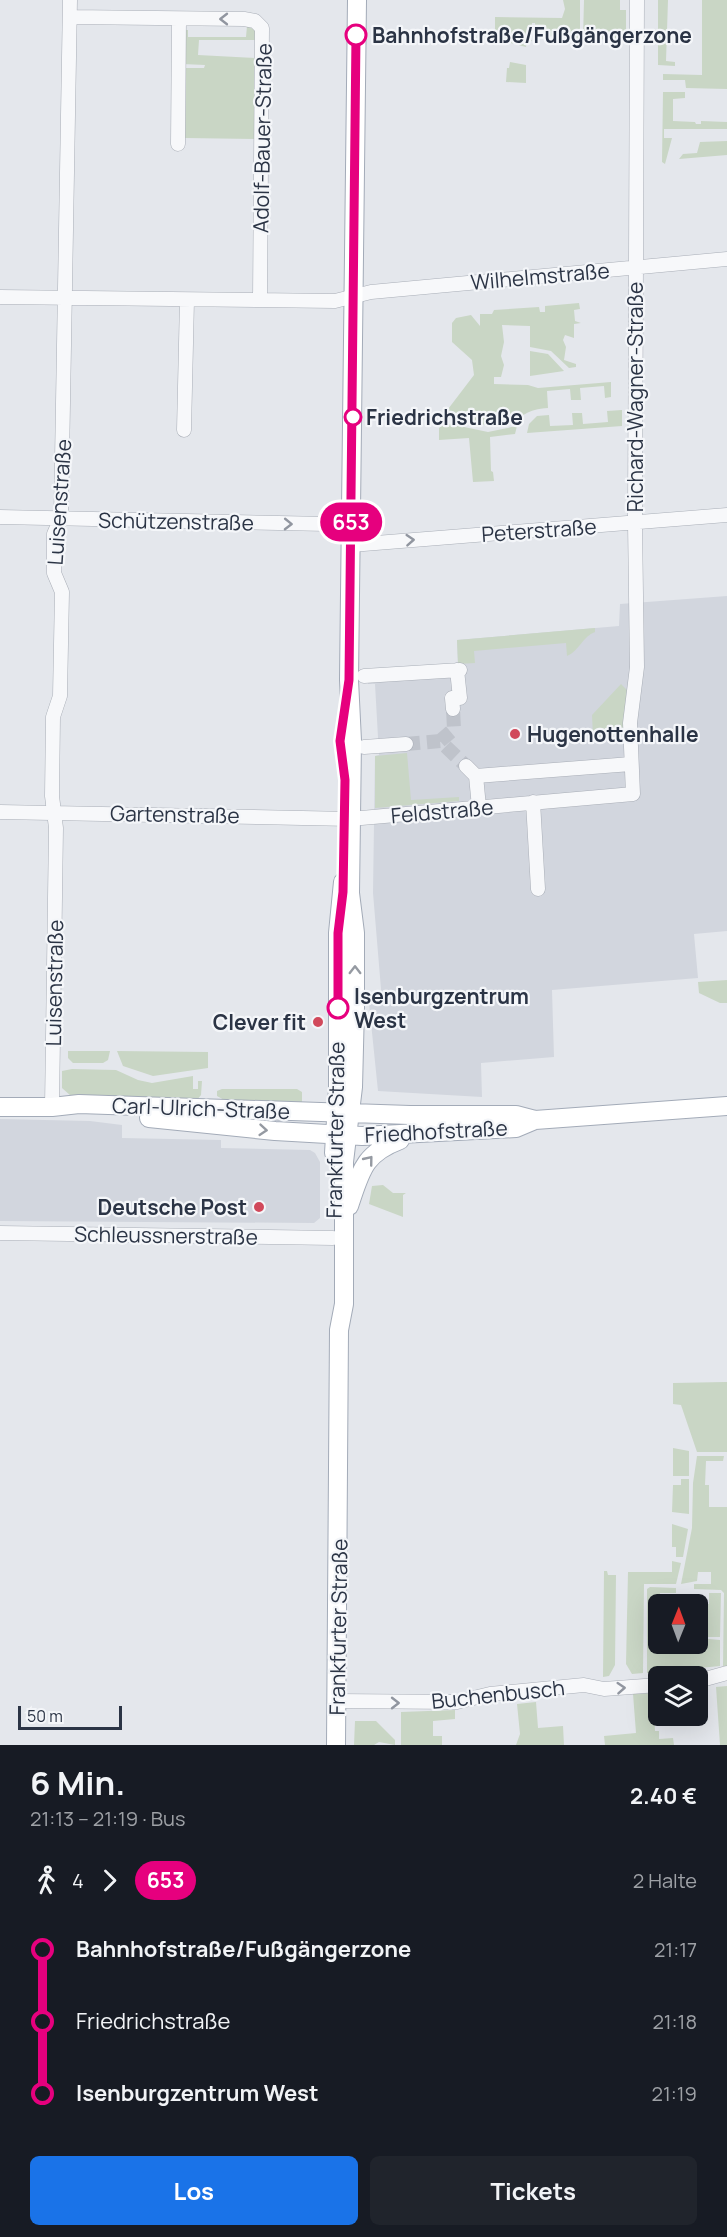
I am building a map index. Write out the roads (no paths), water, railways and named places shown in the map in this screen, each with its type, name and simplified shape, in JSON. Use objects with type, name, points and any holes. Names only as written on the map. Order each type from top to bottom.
[{"type":"main road","name":"Frankfurter Straße","points":[[336,1745],[339,1330],[334,1304],[344,1112],[338,933],[343,892],[357,678],[351,522],[357,0]]},
{"type":"main road","name":"Carl-Ulrich-Straße","points":[[0,1107],[52,1107],[79,1104],[344,1112]]},
{"type":"main road","name":"Friedhofstraße","points":[[342,1134],[413,1135],[516,1128],[535,1120],[727,1106]]},
{"type":"main road","name":"Carl-Ulrich-Straße","points":[[52,1107],[78,1113],[275,1131],[342,1134]]},
{"type":"main road","name":"Friedhofstraße","points":[[344,1112],[516,1115],[535,1120]]},
{"type":"main road","points":[[338,1231],[358,1178],[370,1156],[385,1145],[413,1135]]},
{"type":"street","name":"Luisenstraße","points":[[52,1107],[56,840],[53,812],[53,717],[60,696],[62,592],[54,573],[54,534],[61,518],[70,0]]},
{"type":"street","name":"Richard-Wagner-Straße","points":[[633,794],[630,723],[638,667],[635,523],[637,0]]},
{"type":"street","name":"Adolf-Bauer-Straße","points":[[70,17],[249,19],[262,28],[260,300]]},
{"type":"street","points":[[178,144],[179,19]]},
{"type":"street","name":"Wilhelmstraße","points":[[354,296],[371,292],[727,260]]},
{"type":"street","points":[[0,297],[335,301],[354,296]]},
{"type":"street","points":[[184,430],[187,300]]},
{"type":"street","name":"Peterstraße","points":[[351,544],[727,515]]},
{"type":"street","name":"Schützenstraße","points":[[0,517],[327,524],[351,522]]},
{"type":"street","points":[[357,678],[458,670],[460,698],[452,698],[453,709]]},
{"type":"street","points":[[364,747],[406,744]]},
{"type":"street","name":"Feldstraße","points":[[479,807],[471,771],[631,764]]},
{"type":"street","name":"Feldstraße","points":[[347,819],[633,794]]},
{"type":"street","points":[[533,802],[538,889]]},
{"type":"street","name":"Gartenstraße","points":[[0,812],[347,819]]},
{"type":"street","name":"Schleussnerstraße","points":[[0,1233],[338,1231]]},
{"type":"street","points":[[708,1678],[727,1673]]},
{"type":"street","name":"Buchenbusch","points":[[336,1701],[457,1702],[490,1694],[584,1685],[604,1689],[648,1686]]},
{"type":"tunnel","points":[[440,741],[454,729],[453,709]]},
{"type":"tunnel","points":[[406,744],[440,741],[466,766]]},
{"type":"place","name":"Bahnhofstraße/Fußgängerzone","points":[[356,35]]},
{"type":"place","name":"Friedrichstraße","points":[[353,417]]},
{"type":"place","name":"Hugenottenhalle","points":[[515,734]]},
{"type":"place","name":"Isenburgzentrum West","points":[[338,1008]]},
{"type":"place","name":"Clever fit","points":[[318,1022]]},
{"type":"place","name":"Deutsche Post","points":[[259,1207]]}]
